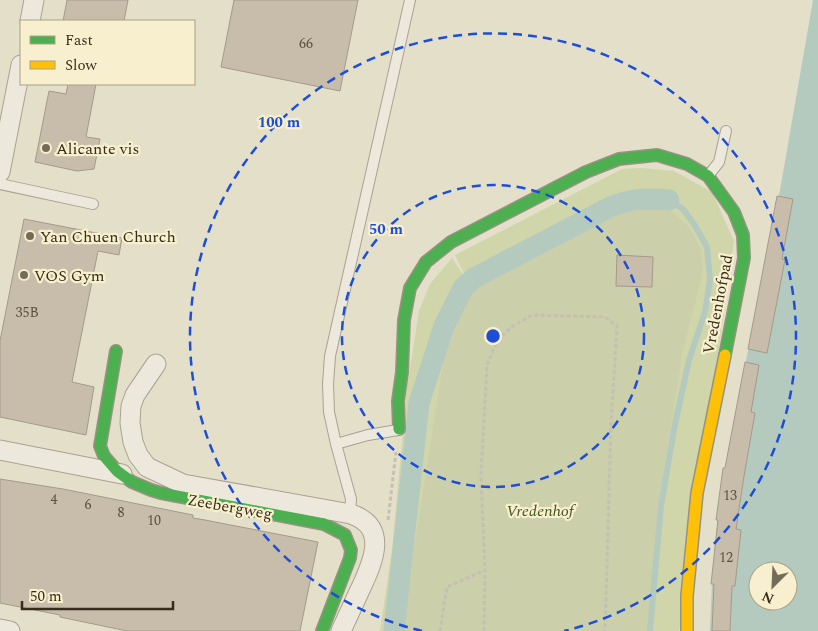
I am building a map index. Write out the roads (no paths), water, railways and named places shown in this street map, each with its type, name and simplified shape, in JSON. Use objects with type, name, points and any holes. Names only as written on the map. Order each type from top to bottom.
[{"type":"street","points":[[30,20],[34,0]]},
{"type":"street","points":[[0,172],[20,70]]},
{"type":"street","name":"Vredenhofpad","points":[[399,429],[398,401],[402,372],[404,320],[410,288],[426,262],[432,257],[457,239],[586,172],[619,159],[657,155],[687,164],[708,176],[734,212],[743,236],[744,258],[697,493],[687,596],[687,631]]},
{"type":"street","name":"Zeebergweg","points":[[116,351],[100,446],[104,458],[120,475]]},
{"type":"street","points":[[120,475],[143,464],[131,432],[131,406],[135,395],[156,364]]},
{"type":"street","name":"Zeebergweg","points":[[0,450],[120,475],[143,487],[161,493],[316,522],[324,524],[342,534]]},
{"type":"street","name":"Zeebergweg","points":[[143,464],[167,478],[183,484],[355,515]]},
{"type":"street","points":[[341,631],[375,554],[373,533],[370,526],[355,515]]},
{"type":"street","points":[[322,631],[350,558],[349,542],[342,534]]},
{"type":"street","points":[[0,629],[10,631]]},
{"type":"lane","points":[[342,534],[355,515],[336,444],[330,412],[328,384],[330,356],[410,0]]},
{"type":"lane","points":[[708,176],[719,162],[726,131]]},
{"type":"lane","points":[[0,184],[93,204]]},
{"type":"lane","points":[[336,444],[399,429]]},
{"type":"waterway","points":[[394,631],[419,403],[444,326],[463,288],[474,278],[610,207],[639,199],[669,200]]},
{"type":"waterway","points":[[650,631],[661,506],[675,424],[689,360],[705,312],[710,280],[707,247],[683,209],[669,200]]},
{"type":"place","name":"Alicante vis","points":[[46,148]]},
{"type":"place","name":"Yan Chuen Church","points":[[30,236]]},
{"type":"place","name":"VOS Gym","points":[[24,275]]},
{"type":"park label","name":"Vredenhof","points":[[540,510]]}]
